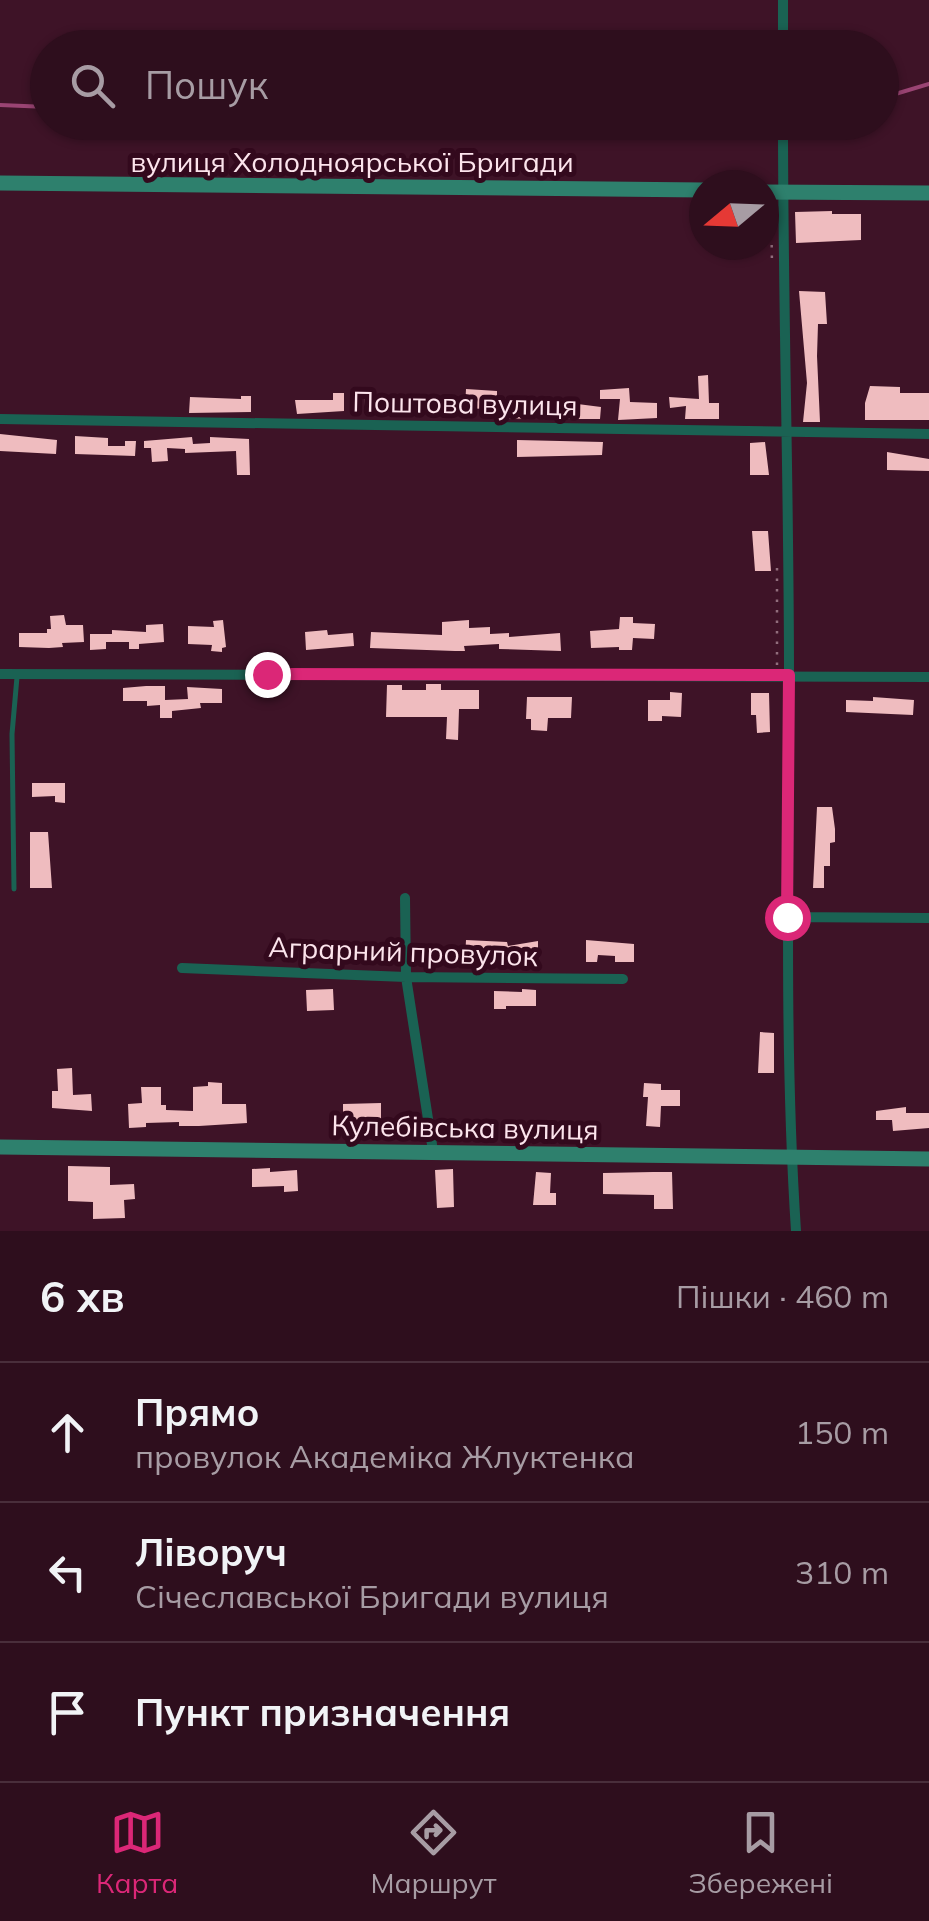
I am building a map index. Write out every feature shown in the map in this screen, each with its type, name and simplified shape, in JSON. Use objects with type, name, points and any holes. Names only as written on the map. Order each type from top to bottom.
[{"type":"street","points":[[783,0],[783,30]]},
{"type":"street","points":[[783,140],[789,675],[787,917],[796,1231]]},
{"type":"street","name":"вулиця Холодноярської Бригади","points":[[0,183],[689,190]]},
{"type":"street","points":[[779,192],[929,193]]},
{"type":"street","name":"Поштова вулиця","points":[[0,419],[929,434]]},
{"type":"street","points":[[0,674],[929,676]]},
{"type":"street","points":[[405,898],[406,977],[434,1152]]},
{"type":"street","points":[[787,917],[929,918]]},
{"type":"street","name":"Аграрний провулок","points":[[182,968],[406,977],[623,979]]},
{"type":"street","name":"Кулебівська вулиця","points":[[0,1147],[929,1158]]},
{"type":"lane","points":[[14,889],[12,734],[18,674]]},
{"type":"building","points":[[795,212],[861,214],[861,240],[796,243]]},
{"type":"building","points":[[799,291],[825,292],[827,324],[818,324],[820,422],[803,422],[807,383]]},
{"type":"building","points":[[708,375],[709,403],[719,403],[719,419],[685,419],[686,406],[670,408],[669,397],[699,399],[698,376]]},
{"type":"building","points":[[870,386],[900,387],[900,393],[929,393],[929,420],[865,420]]},
{"type":"building","points":[[629,388],[630,402],[657,403],[657,418],[618,420],[620,399],[600,399],[600,390]]},
{"type":"building","points":[[466,389],[497,391],[497,398],[511,399],[510,404],[534,404],[534,419],[501,418],[485,415],[485,409],[465,408]]},
{"type":"building","points":[[333,393],[344,393],[344,411],[297,414],[295,400],[333,400]]},
{"type":"building","points":[[251,396],[251,412],[189,413],[190,397]]},
{"type":"building","points":[[364,397],[445,398],[444,414],[364,411]]},
{"type":"building","points":[[562,402],[601,407],[600,419],[562,419]]},
{"type":"building","points":[[0,434],[57,440],[56,454],[0,451]]},
{"type":"building","points":[[75,436],[108,438],[108,446],[136,441],[135,456],[75,454]]},
{"type":"building","points":[[192,437],[193,444],[210,443],[210,437],[249,439],[250,475],[237,475],[236,451],[185,453],[185,449],[167,448],[168,461],[152,462],[151,448],[144,448],[144,441]]},
{"type":"building","points":[[517,440],[603,442],[602,455],[517,457]]},
{"type":"building","points":[[765,442],[769,475],[750,475],[750,443]]},
{"type":"building","points":[[887,452],[929,459],[929,471],[887,470]]},
{"type":"building","points":[[752,531],[768,531],[771,571],[755,571]]},
{"type":"building","points":[[64,615],[66,625],[83,625],[84,642],[62,643],[63,647],[19,647],[19,633],[47,633],[51,629],[50,616]]},
{"type":"building","points":[[620,617],[633,617],[633,623],[655,624],[654,639],[633,638],[632,650],[591,648],[590,631],[619,629]]},
{"type":"building","points":[[223,620],[226,647],[222,652],[211,651],[212,645],[188,644],[188,626],[214,627],[213,621]]},
{"type":"building","points":[[469,620],[469,628],[490,627],[490,634],[509,633],[509,637],[560,633],[561,651],[499,649],[499,644],[464,646],[465,651],[370,648],[371,632],[442,635],[442,622]]},
{"type":"building","points":[[163,624],[164,642],[129,649],[129,642],[106,642],[106,649],[90,650],[90,634],[112,634],[112,630],[146,632],[146,625]]},
{"type":"building","points":[[327,630],[328,635],[353,633],[354,646],[306,650],[305,632]]},
{"type":"building","points":[[426,684],[441,684],[441,690],[479,690],[479,709],[459,709],[458,740],[446,739],[447,717],[386,717],[387,685],[402,685],[402,690],[426,690]]},
{"type":"building","points":[[165,686],[165,700],[188,699],[187,687],[222,689],[222,703],[200,703],[201,708],[172,711],[172,718],[160,718],[160,705],[123,701],[123,688]]},
{"type":"building","points":[[670,692],[682,693],[681,717],[662,716],[662,721],[648,721],[648,700],[670,700]]},
{"type":"building","points":[[751,693],[769,693],[770,732],[757,733],[756,715],[751,715]]},
{"type":"building","points":[[527,697],[572,697],[571,718],[548,718],[547,731],[531,730],[531,719],[526,719]]},
{"type":"building","points":[[873,697],[914,700],[913,715],[846,712],[846,700],[873,701]]},
{"type":"building","points":[[32,783],[65,783],[65,803],[55,802],[55,796],[32,797]]},
{"type":"building","points":[[817,807],[832,807],[835,829],[835,842],[830,843],[830,866],[824,866],[824,888],[813,888]]},
{"type":"building","points":[[30,832],[48,832],[52,888],[30,888]]},
{"type":"building","points":[[466,940],[507,942],[508,946],[538,941],[538,959],[465,959]]},
{"type":"building","points":[[586,940],[634,944],[634,962],[615,962],[615,956],[598,955],[597,962],[586,962]]},
{"type":"building","points":[[333,989],[334,1010],[307,1011],[306,990]]},
{"type":"building","points":[[536,990],[536,1006],[494,1009],[494,991]]},
{"type":"building","points":[[760,1032],[774,1033],[774,1073],[758,1073]]},
{"type":"building","points":[[72,1068],[73,1095],[91,1094],[92,1111],[52,1108],[52,1091],[58,1091],[57,1069]]},
{"type":"building","points":[[208,1082],[222,1083],[222,1104],[246,1104],[247,1123],[146,1123],[146,1127],[129,1128],[128,1104],[142,1103],[141,1087],[161,1087],[161,1105],[166,1105],[166,1110],[193,1111],[193,1087],[208,1086]]},
{"type":"building","points":[[644,1083],[661,1084],[661,1090],[680,1090],[680,1106],[661,1106],[660,1127],[646,1126],[648,1097],[643,1097]]},
{"type":"building","points":[[381,1103],[381,1123],[343,1123],[343,1104]]},
{"type":"building","points":[[906,1107],[906,1113],[929,1113],[929,1128],[893,1131],[892,1120],[876,1120],[876,1111]]},
{"type":"building","points":[[68,1166],[110,1167],[110,1185],[134,1184],[135,1199],[124,1200],[125,1218],[93,1219],[93,1202],[68,1201]]},
{"type":"building","points":[[270,1168],[270,1172],[297,1170],[298,1191],[284,1192],[284,1186],[252,1187],[252,1169]]},
{"type":"building","points":[[453,1169],[454,1207],[437,1208],[435,1170]]},
{"type":"building","points":[[536,1172],[551,1173],[550,1193],[556,1193],[556,1205],[533,1205]]},
{"type":"building","points":[[672,1172],[673,1209],[654,1209],[654,1195],[603,1194],[603,1173]]},
{"type":"waterway","points":[[899,93],[929,84]]},
{"type":"waterway","points":[[0,105],[30,106]]},
{"type":"route","points":[[267,674],[789,675],[787,917]]}]
